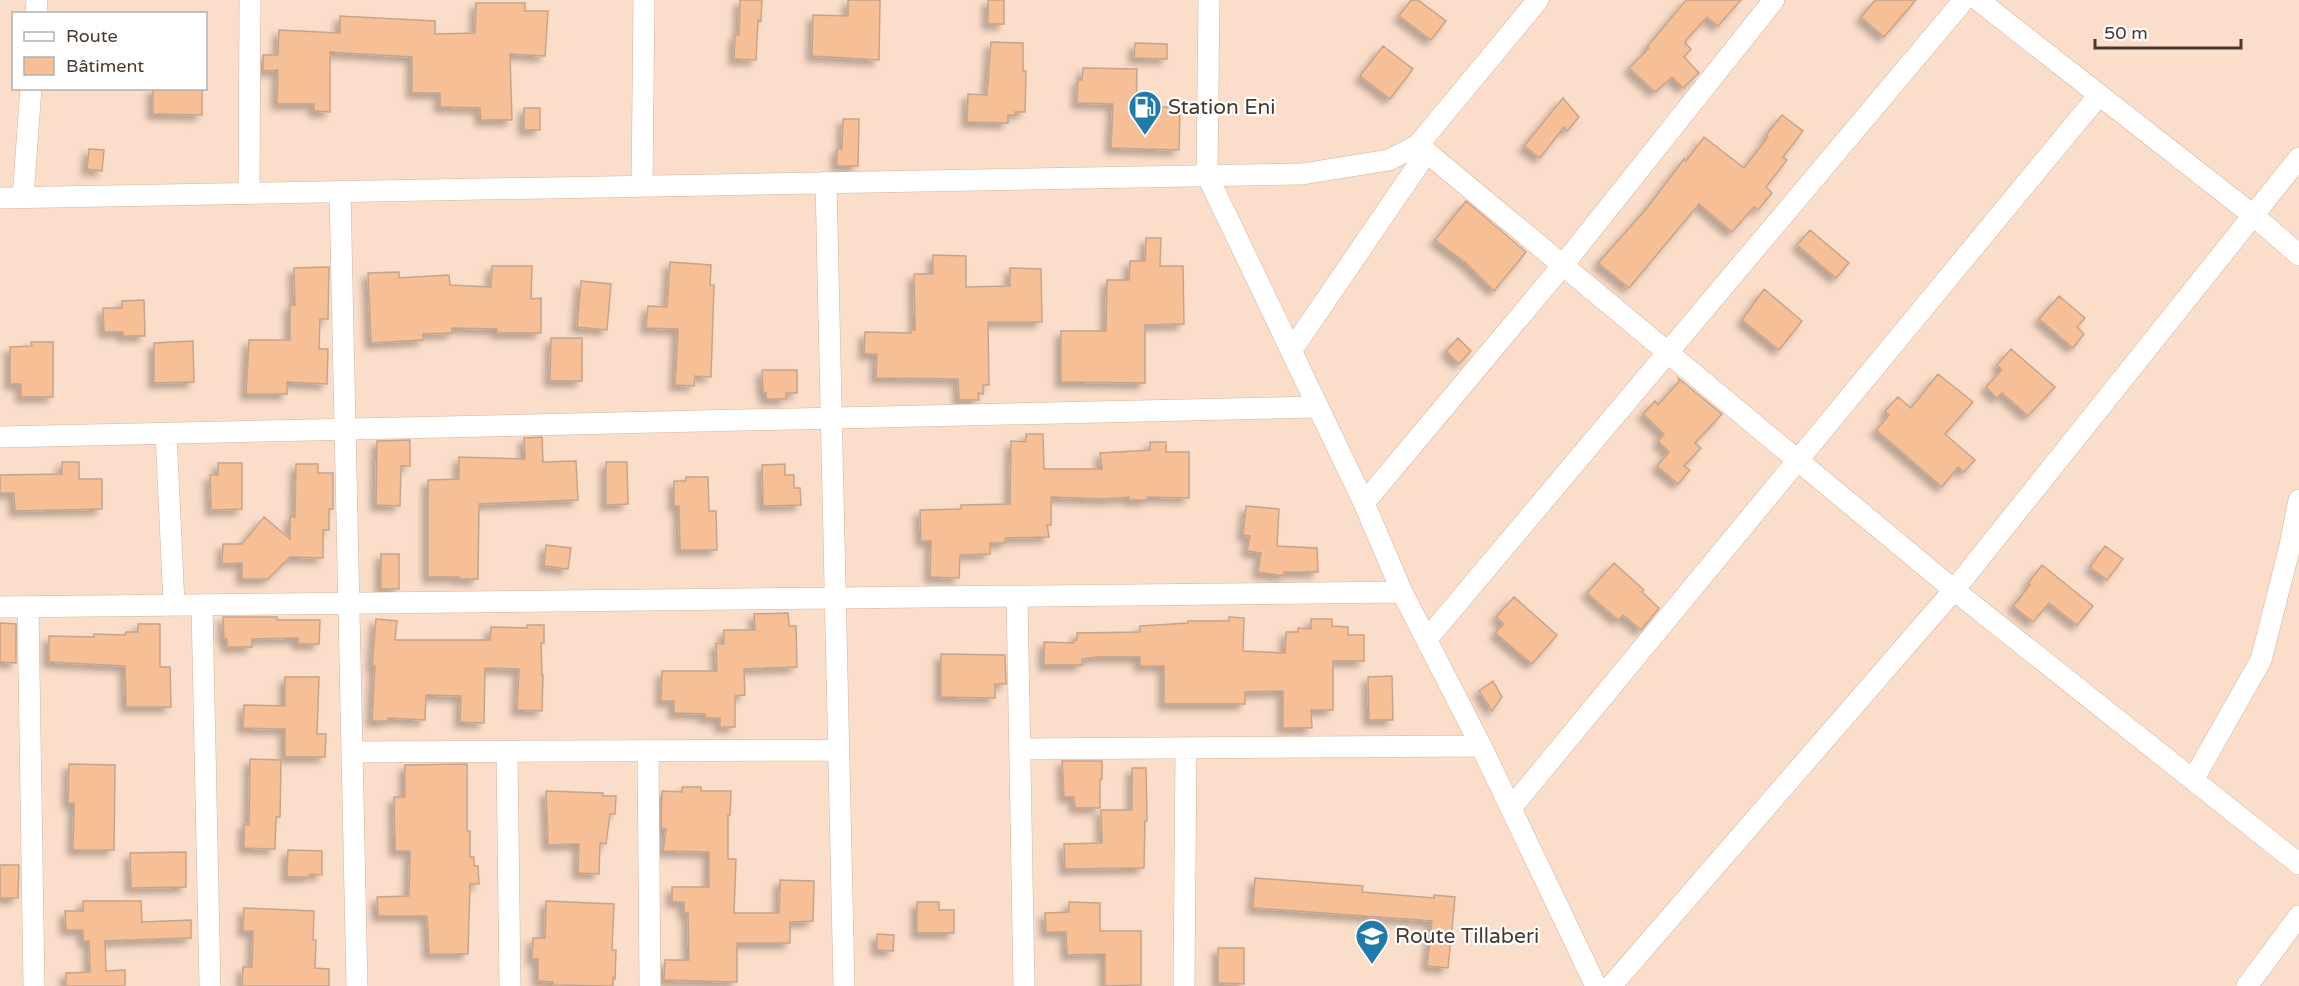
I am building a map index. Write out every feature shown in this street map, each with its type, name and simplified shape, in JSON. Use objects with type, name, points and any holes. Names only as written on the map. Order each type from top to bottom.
[{"type":"street","points":[[249,193],[250,0]]},
{"type":"street","points":[[642,186],[644,0]]},
{"type":"street","points":[[1209,0],[1206,175],[1364,503],[1402,592],[1481,746],[1596,986]]},
{"type":"street","points":[[1291,351],[1422,148],[1538,0]]},
{"type":"street","points":[[1364,503],[1563,265],[1774,0]]},
{"type":"street","points":[[1427,639],[1964,0]]},
{"type":"street","points":[[1978,0],[2254,216],[2299,255]]},
{"type":"street","points":[[23,197],[32,90]]},
{"type":"street","points":[[1511,808],[2099,95]]},
{"type":"street","points":[[0,198],[1302,174],[1389,160],[1422,148]]},
{"type":"street","points":[[1422,148],[1954,590],[2299,864]]},
{"type":"street","points":[[1611,986],[1954,590],[2299,158]]},
{"type":"street","points":[[826,182],[844,986]]},
{"type":"street","points":[[340,191],[357,986]]},
{"type":"street","points":[[0,437],[1318,407]]},
{"type":"street","points":[[166,433],[174,606]]},
{"type":"street","points":[[2193,780],[2261,660],[2289,550],[2299,500]]},
{"type":"street","points":[[0,607],[1402,592]]},
{"type":"street","points":[[1017,596],[1024,986]]},
{"type":"street","points":[[202,605],[210,986]]},
{"type":"street","points":[[28,607],[34,986]]},
{"type":"street","points":[[1020,749],[1481,746]]},
{"type":"street","points":[[1184,986],[1186,748]]},
{"type":"street","points":[[352,752],[838,750]]},
{"type":"street","points":[[648,751],[650,986]]},
{"type":"street","points":[[507,752],[510,986]]},
{"type":"street","points":[[2247,986],[2299,916]]},
{"type":"building","points":[[740,0],[762,0],[761,21],[758,20],[756,60],[734,59],[735,35],[739,35]]},
{"type":"building","points":[[848,0],[880,0],[879,60],[812,56],[813,15],[848,16]]},
{"type":"building","points":[[988,0],[1004,0],[1004,24],[988,24]]},
{"type":"building","points":[[1411,0],[1418,0],[1446,21],[1431,40],[1399,16]]},
{"type":"building","points":[[1686,0],[1741,0],[1718,26],[1707,17],[1687,39],[1685,43],[1691,49],[1684,57],[1699,73],[1683,88],[1672,77],[1655,92],[1629,68],[1649,48],[1647,47]]},
{"type":"building","points":[[1875,0],[1916,0],[1884,37],[1861,17]]},
{"type":"building","points":[[476,3],[525,3],[525,11],[548,11],[545,56],[510,54],[512,120],[481,120],[480,108],[440,107],[440,93],[412,93],[412,57],[330,52],[330,112],[314,111],[314,104],[277,104],[278,70],[263,71],[263,55],[278,55],[279,30],[340,33],[340,16],[435,21],[435,34],[475,33]]},
{"type":"building","points":[[991,42],[1023,43],[1023,71],[1026,71],[1025,112],[1008,115],[1008,123],[967,122],[968,94],[987,95]]},
{"type":"building","points":[[1135,43],[1167,44],[1167,59],[1134,58]]},
{"type":"building","points":[[1383,46],[1413,69],[1390,99],[1360,76]]},
{"type":"building","points":[[1083,68],[1137,69],[1136,107],[1180,107],[1179,150],[1111,148],[1113,104],[1077,103],[1078,80],[1082,80]]},
{"type":"building","points":[[153,90],[202,90],[202,115],[153,114]]},
{"type":"building","points":[[1563,98],[1579,117],[1567,131],[1564,127],[1540,158],[1524,146]]},
{"type":"building","points":[[524,108],[540,108],[540,130],[524,130]]},
{"type":"building","points":[[1782,115],[1803,131],[1783,157],[1787,160],[1766,187],[1772,193],[1758,210],[1754,207],[1732,232],[1699,204],[1629,288],[1598,263],[1647,208],[1684,159],[1686,161],[1704,137],[1744,168]]},
{"type":"building","points":[[843,119],[859,119],[858,166],[837,166],[837,149],[842,149]]},
{"type":"building","points":[[89,149],[104,150],[102,171],[87,169]]},
{"type":"building","points":[[1466,201],[1526,252],[1494,291],[1466,263],[1435,240]]},
{"type":"building","points":[[1810,230],[1849,263],[1836,278],[1797,245]]},
{"type":"building","points":[[1146,238],[1161,238],[1160,266],[1183,266],[1184,324],[1145,325],[1145,383],[1061,382],[1061,331],[1106,331],[1107,280],[1129,280],[1130,261],[1145,261]]},
{"type":"building","points":[[933,255],[966,256],[966,287],[1010,286],[1010,268],[1041,269],[1042,322],[988,322],[989,385],[983,385],[983,394],[978,393],[979,400],[959,400],[958,379],[876,378],[877,354],[864,354],[865,332],[911,333],[911,330],[915,330],[914,274],[933,274]]},
{"type":"building","points":[[670,262],[711,265],[710,285],[714,285],[711,377],[695,376],[694,386],[675,385],[678,329],[646,328],[648,306],[667,307]]},
{"type":"building","points":[[492,266],[532,266],[531,299],[541,298],[541,333],[497,333],[497,329],[452,328],[452,333],[423,334],[423,340],[371,343],[368,273],[399,272],[399,278],[449,275],[450,285],[491,287]]},
{"type":"building","points":[[329,267],[328,319],[320,319],[319,349],[328,349],[327,384],[287,382],[287,394],[246,394],[249,340],[290,340],[290,305],[295,305],[294,268]]},
{"type":"building","points":[[581,281],[611,284],[607,330],[577,327]]},
{"type":"building","points":[[1764,289],[1802,321],[1779,350],[1742,320]]},
{"type":"building","points":[[2059,296],[2085,318],[2077,327],[2084,334],[2073,348],[2039,319]]},
{"type":"building","points":[[144,300],[145,336],[123,336],[123,332],[104,332],[103,308],[122,308],[122,301]]},
{"type":"building","points":[[551,338],[582,338],[582,381],[550,381]]},
{"type":"building","points":[[1458,338],[1471,351],[1459,364],[1446,351]]},
{"type":"building","points":[[193,341],[194,382],[154,383],[154,343]]},
{"type":"building","points":[[31,342],[53,342],[53,397],[21,397],[21,384],[10,384],[10,347],[32,346]]},
{"type":"building","points":[[2011,349],[2055,387],[2028,416],[2002,393],[1997,398],[1986,387],[2002,370],[1997,365]]},
{"type":"building","points":[[762,370],[797,370],[797,393],[786,393],[786,399],[766,399],[766,393],[763,392]]},
{"type":"building","points":[[1938,374],[1973,402],[1945,434],[1975,460],[1964,472],[1958,467],[1942,487],[1876,430],[1889,415],[1885,411],[1898,397],[1911,408]]},
{"type":"building","points":[[1678,378],[1722,414],[1695,443],[1701,448],[1684,466],[1690,470],[1678,484],[1657,466],[1669,452],[1658,441],[1664,434],[1643,414],[1655,401],[1658,405],[1679,381]]},
{"type":"building","points":[[1026,434],[1043,434],[1044,469],[1102,469],[1100,453],[1150,450],[1150,442],[1166,442],[1166,452],[1189,452],[1189,498],[1147,497],[1147,500],[1129,500],[1129,497],[1104,499],[1051,497],[1051,525],[1047,525],[1049,537],[1005,538],[1005,543],[990,543],[990,554],[960,555],[959,578],[930,577],[931,541],[921,541],[920,510],[961,509],[961,505],[1010,504],[1011,441],[1026,442]]},
{"type":"building","points":[[542,437],[543,462],[576,461],[578,500],[479,504],[478,579],[428,577],[428,480],[459,479],[459,457],[525,459],[524,438]]},
{"type":"building","points":[[410,440],[410,466],[401,466],[400,506],[376,505],[377,441]]},
{"type":"building","points":[[62,462],[79,462],[79,479],[102,479],[102,509],[15,511],[14,493],[0,493],[0,475],[62,474]]},
{"type":"building","points":[[606,462],[627,462],[628,504],[606,505]]},
{"type":"building","points":[[218,463],[242,463],[242,509],[211,510],[210,475],[218,475]]},
{"type":"building","points":[[296,464],[318,464],[318,473],[333,473],[333,509],[329,509],[329,530],[323,530],[323,558],[290,557],[268,579],[242,579],[242,563],[222,564],[223,544],[242,544],[264,517],[290,539],[290,517],[295,517]]},
{"type":"building","points":[[785,464],[785,475],[794,475],[794,488],[800,488],[801,505],[763,506],[762,465]]},
{"type":"building","points":[[686,477],[708,477],[709,511],[716,511],[717,550],[680,550],[679,506],[674,506],[674,481],[686,481]]},
{"type":"building","points":[[1246,506],[1279,509],[1277,546],[1317,548],[1318,572],[1284,572],[1284,576],[1258,572],[1261,553],[1247,551],[1250,536],[1243,535]]},
{"type":"building","points":[[546,545],[571,548],[568,569],[544,566]]},
{"type":"building","points":[[2105,546],[2123,559],[2107,580],[2090,567]]},
{"type":"building","points":[[381,554],[399,554],[399,589],[381,589]]},
{"type":"building","points":[[1614,563],[1644,590],[1642,592],[1659,608],[1641,630],[1623,615],[1618,620],[1587,593]]},
{"type":"building","points":[[2042,565],[2093,606],[2077,625],[2049,603],[2033,622],[2013,606]]},
{"type":"building","points":[[1514,597],[1557,635],[1532,664],[1495,633],[1504,624],[1496,617]]},
{"type":"building","points":[[788,613],[789,626],[796,626],[797,667],[744,669],[745,695],[735,696],[735,727],[720,727],[720,718],[705,718],[705,714],[674,713],[674,701],[661,701],[662,671],[717,671],[716,643],[724,644],[724,630],[755,630],[754,614]]},
{"type":"building","points":[[223,617],[320,620],[319,644],[298,644],[298,638],[252,639],[252,647],[227,647],[227,639],[224,639]]},
{"type":"building","points":[[1229,617],[1244,618],[1243,651],[1285,653],[1286,632],[1298,632],[1298,628],[1311,629],[1311,619],[1332,619],[1332,626],[1348,627],[1348,635],[1364,635],[1364,661],[1333,661],[1333,710],[1311,710],[1312,728],[1283,728],[1283,691],[1245,692],[1245,704],[1164,704],[1164,666],[1140,666],[1140,657],[1098,657],[1082,659],[1082,665],[1044,665],[1044,642],[1074,643],[1074,640],[1077,640],[1077,633],[1140,632],[1140,626],[1188,623],[1188,621],[1229,621]]},
{"type":"building","points":[[376,619],[397,621],[395,640],[490,640],[491,627],[527,628],[527,625],[544,625],[544,643],[541,643],[542,711],[517,710],[519,669],[485,668],[484,723],[460,722],[461,696],[426,695],[425,720],[388,718],[388,721],[372,721],[375,666],[372,666]]},
{"type":"building","points":[[0,623],[16,624],[16,663],[0,662]]},
{"type":"building","points":[[138,624],[160,624],[160,667],[170,667],[171,707],[126,707],[125,666],[49,662],[49,636],[125,635],[126,632],[138,632]]},
{"type":"building","points":[[941,654],[1005,655],[1006,684],[995,684],[995,698],[941,697]]},
{"type":"building","points":[[1392,676],[1393,720],[1369,720],[1368,677]]},
{"type":"building","points":[[285,677],[319,677],[317,734],[326,734],[325,757],[285,757],[285,729],[243,728],[244,705],[285,706]]},
{"type":"building","points":[[1493,681],[1502,697],[1492,711],[1479,691]]},
{"type":"building","points":[[250,759],[281,760],[280,817],[276,817],[275,849],[244,848],[244,824],[249,825]]},
{"type":"building","points":[[1062,761],[1102,761],[1100,808],[1075,808],[1074,797],[1064,797]]},
{"type":"building","points":[[69,764],[115,765],[114,850],[73,850],[74,803],[68,803]]},
{"type":"building","points":[[467,764],[467,831],[470,831],[470,857],[474,857],[474,866],[478,866],[479,884],[470,884],[468,954],[429,954],[427,916],[378,916],[377,897],[409,896],[410,851],[395,851],[394,797],[405,797],[405,765]]},
{"type":"building","points":[[1132,768],[1146,768],[1147,821],[1145,821],[1144,868],[1065,869],[1064,844],[1102,843],[1101,810],[1132,810]]},
{"type":"building","points":[[682,787],[701,787],[701,791],[731,791],[730,815],[728,815],[728,859],[736,859],[734,913],[779,913],[780,880],[814,881],[813,921],[790,922],[790,943],[737,943],[737,982],[664,980],[665,960],[689,960],[688,913],[684,913],[684,902],[672,902],[672,887],[709,887],[709,852],[663,851],[666,829],[661,828],[662,791],[682,792]]},
{"type":"building","points":[[546,791],[603,793],[603,796],[616,796],[615,814],[610,814],[606,844],[600,843],[599,874],[578,873],[579,844],[548,845]]},
{"type":"building","points":[[288,850],[322,851],[322,875],[287,877]]},
{"type":"building","points":[[186,852],[186,887],[131,888],[130,853]]},
{"type":"building","points":[[0,865],[19,865],[18,898],[0,898]]},
{"type":"building","points":[[1255,878],[1363,886],[1362,892],[1434,898],[1434,895],[1455,897],[1448,968],[1427,966],[1432,921],[1253,908]]},
{"type":"building","points":[[83,901],[141,901],[142,922],[191,920],[191,938],[105,941],[106,971],[125,970],[125,986],[66,986],[66,973],[90,972],[89,941],[83,941],[83,930],[66,930],[65,911],[83,911]]},
{"type":"building","points":[[546,901],[614,904],[612,950],[616,950],[613,986],[553,985],[553,982],[538,981],[538,959],[532,959],[533,938],[545,938]]},
{"type":"building","points":[[917,902],[939,902],[939,910],[954,910],[954,933],[917,933]]},
{"type":"building","points":[[1069,902],[1100,903],[1100,931],[1141,931],[1141,985],[1105,986],[1105,954],[1067,955],[1066,932],[1046,932],[1045,913],[1069,912]]},
{"type":"building","points":[[244,908],[314,911],[315,968],[329,969],[329,986],[242,986],[243,967],[252,967],[253,931],[243,931]]},
{"type":"building","points":[[877,934],[894,935],[893,951],[877,950]]},
{"type":"building","points":[[1218,948],[1244,948],[1244,984],[1218,983]]},
{"type":"place","name":"Station Eni","points":[[1145,136]]},
{"type":"place","name":"Route Tillaberi","points":[[1372,965]]}]
